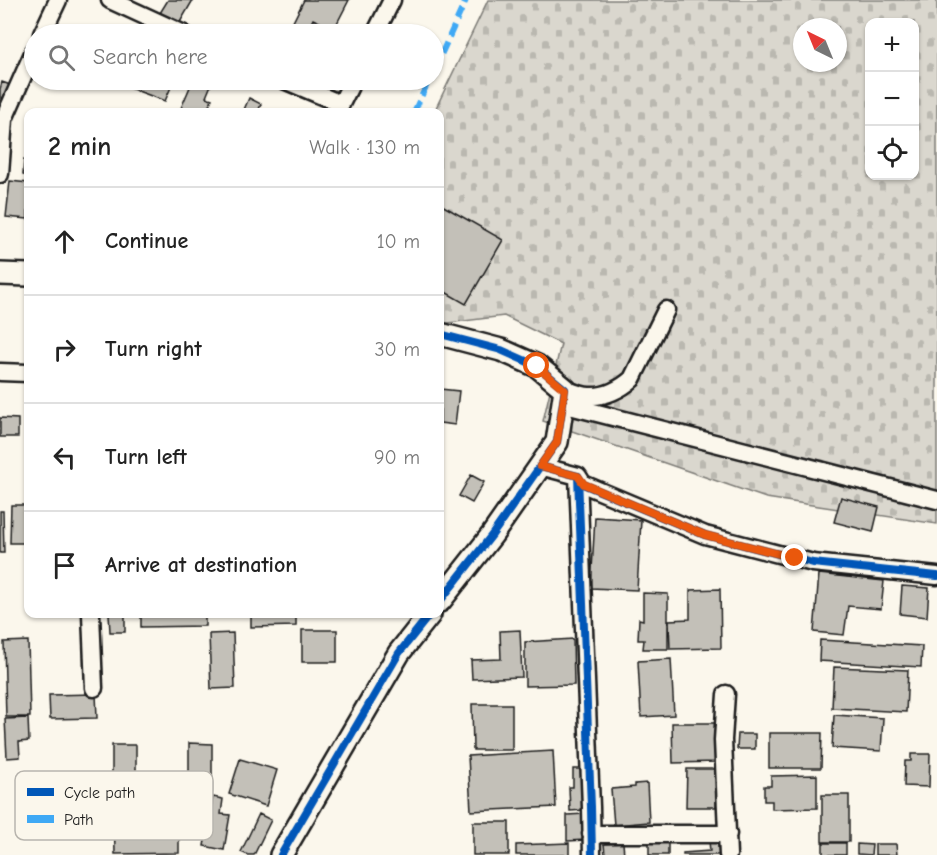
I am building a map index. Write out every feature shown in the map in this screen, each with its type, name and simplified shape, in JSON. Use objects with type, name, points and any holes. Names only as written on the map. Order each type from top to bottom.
[{"type":"street","points":[[47,24],[58,0]]},
{"type":"street","points":[[110,0],[162,24]]},
{"type":"street","points":[[380,24],[392,0]]},
{"type":"street","points":[[0,174],[4,119],[24,74]]},
{"type":"street","points":[[304,90],[339,108],[348,90]]},
{"type":"street","points":[[0,274],[24,275]]},
{"type":"street","points":[[564,397],[604,394],[623,387],[632,379],[666,310]]},
{"type":"street","points":[[444,335],[501,350],[537,366],[564,397],[937,500]]},
{"type":"street","points":[[0,372],[24,373]]},
{"type":"street","points":[[444,596],[492,535],[557,442],[564,397]]},
{"type":"street","points":[[540,466],[578,476],[584,484],[705,535],[813,563],[937,576]]},
{"type":"street","points":[[578,476],[592,855]]},
{"type":"street","points":[[91,618],[94,688]]},
{"type":"street","points":[[281,855],[399,653],[427,618]]},
{"type":"street","points":[[726,694],[723,740],[728,855]]},
{"type":"street","points":[[591,834],[728,834]]},
{"type":"green space","points":[[488,0],[937,0],[937,524],[766,498],[543,421],[561,344],[504,316],[444,324],[444,108],[436,108]]},
{"type":"building","points":[[168,0],[193,0],[179,24],[160,13]]},
{"type":"building","points":[[304,0],[349,0],[337,24],[324,24],[313,19],[310,24],[293,22]]},
{"type":"building","points":[[2,82],[13,86],[0,128],[0,89]]},
{"type":"building","points":[[135,90],[170,90],[165,101]]},
{"type":"building","points":[[189,90],[209,90],[206,97],[212,99],[208,108],[181,108]]},
{"type":"building","points":[[249,98],[261,104],[260,108],[245,108]]},
{"type":"building","points":[[10,181],[24,183],[24,219],[6,217]]},
{"type":"building","points":[[444,206],[503,240],[466,304],[444,291]]},
{"type":"building","points":[[444,389],[459,391],[455,425],[444,424]]},
{"type":"building","points":[[0,418],[18,419],[18,437],[0,437]]},
{"type":"building","points":[[471,475],[484,482],[472,503],[459,496]]},
{"type":"building","points":[[841,497],[879,507],[873,532],[834,522]]},
{"type":"building","points":[[11,505],[24,505],[24,543],[10,543]]},
{"type":"building","points":[[0,511],[3,511],[4,553],[0,553]]},
{"type":"building","points":[[595,517],[641,520],[637,590],[591,588]]},
{"type":"building","points":[[819,574],[884,581],[881,609],[848,606],[844,635],[814,632]]},
{"type":"building","points":[[902,586],[929,588],[927,617],[900,614]]},
{"type":"building","points":[[720,589],[721,648],[670,649],[669,620],[690,619],[690,590]]},
{"type":"building","points":[[643,593],[668,594],[668,649],[643,649],[644,640],[638,640],[639,619],[643,620]]},
{"type":"building","points":[[109,618],[125,618],[125,632],[110,632]]},
{"type":"building","points":[[141,618],[205,618],[205,626],[141,627]]},
{"type":"building","points":[[251,618],[296,618],[296,626],[251,627]]},
{"type":"building","points":[[302,630],[337,630],[337,662],[302,662]]},
{"type":"building","points":[[520,630],[522,677],[472,679],[471,660],[501,659],[500,631]]},
{"type":"building","points":[[233,633],[235,688],[211,689],[209,634]]},
{"type":"building","points":[[573,639],[574,685],[525,686],[525,642]]},
{"type":"building","points":[[820,640],[922,646],[921,667],[819,661]]},
{"type":"building","points":[[28,641],[30,717],[6,717],[4,642]]},
{"type":"building","points":[[671,659],[674,715],[641,717],[638,661]]},
{"type":"building","points":[[834,667],[908,670],[906,712],[832,708]]},
{"type":"building","points":[[96,694],[97,718],[50,719],[49,695]]},
{"type":"building","points":[[472,704],[512,704],[512,750],[473,750]]},
{"type":"building","points":[[834,715],[883,718],[881,751],[832,748]]},
{"type":"building","points":[[28,718],[29,741],[19,742],[20,757],[7,758],[5,719]]},
{"type":"building","points":[[672,723],[716,723],[717,762],[673,763]]},
{"type":"building","points":[[769,733],[822,733],[821,768],[769,768]]},
{"type":"building","points":[[738,734],[755,734],[755,749],[737,749]]},
{"type":"building","points":[[189,743],[212,744],[212,771],[189,771]]},
{"type":"building","points":[[112,745],[136,745],[136,771],[112,771]]},
{"type":"building","points":[[553,751],[556,807],[471,811],[468,756]]},
{"type":"building","points":[[911,754],[930,754],[929,787],[904,786],[905,761],[911,761]]},
{"type":"building","points":[[240,759],[277,770],[266,806],[229,794]]},
{"type":"building","points":[[573,769],[583,769],[584,810],[570,811],[569,787],[573,787]]},
{"type":"building","points":[[687,769],[717,769],[716,807],[686,807]]},
{"type":"building","points":[[817,775],[817,808],[772,809],[772,801],[764,801],[764,786],[771,786],[771,776]]},
{"type":"building","points":[[647,783],[649,822],[614,825],[611,789],[635,787],[635,784]]},
{"type":"building","points":[[822,795],[849,795],[849,842],[822,842]]},
{"type":"building","points":[[213,797],[223,799],[221,814],[230,815],[224,850],[204,846],[205,840],[213,840]]},
{"type":"building","points":[[259,814],[271,820],[254,855],[248,855],[241,852]]},
{"type":"building","points":[[585,814],[586,840],[567,841],[567,815]]},
{"type":"building","points":[[473,822],[509,822],[509,855],[473,855]]},
{"type":"building","points":[[115,840],[179,840],[179,853],[115,854]]},
{"type":"building","points":[[668,841],[668,855],[649,855],[649,842]]},
{"type":"building","points":[[709,841],[721,841],[722,855],[683,855],[683,853],[710,851]]},
{"type":"building","points":[[569,843],[569,855],[516,855],[516,845]]},
{"type":"building","points":[[623,843],[624,855],[605,855],[604,844]]},
{"type":"building","points":[[823,843],[846,843],[846,855],[823,855]]},
{"type":"building","points":[[857,844],[872,845],[871,855],[857,854]]},
{"type":"building","points":[[875,844],[896,844],[897,855],[875,855]]},
{"type":"marked path","points":[[444,48],[466,0]]},
{"type":"marked path","points":[[416,108],[424,90]]},
{"type":"cycle path","points":[[444,335],[501,350],[537,366],[565,389],[557,442],[492,535],[444,596]]},
{"type":"cycle path","points":[[540,466],[578,476],[583,484],[705,535],[813,563],[937,576]]},
{"type":"cycle path","points":[[578,476],[592,855]]},
{"type":"cycle path","points":[[281,855],[399,653],[427,618]]},
{"type":"route","points":[[537,366],[565,390],[557,442],[540,466],[578,476],[584,484],[705,535],[795,558]]}]
